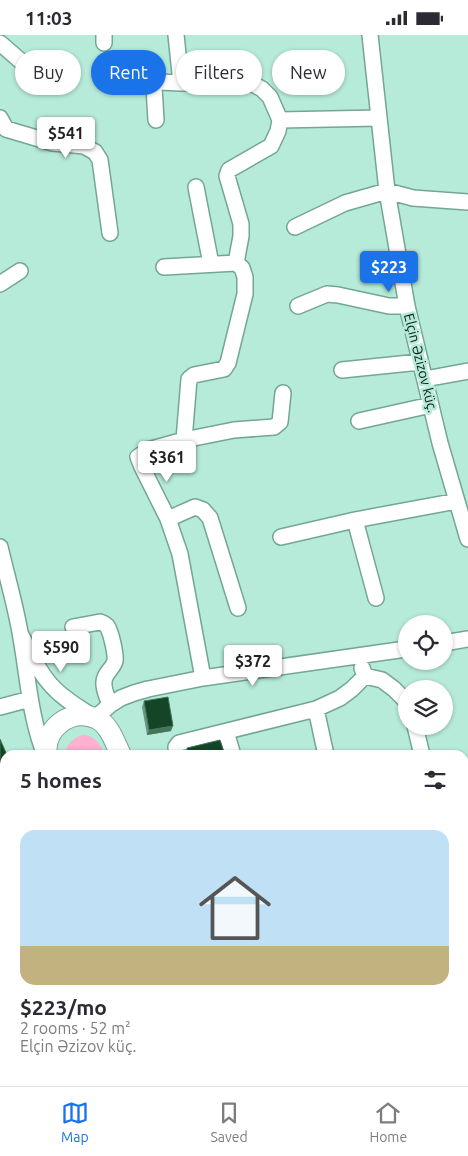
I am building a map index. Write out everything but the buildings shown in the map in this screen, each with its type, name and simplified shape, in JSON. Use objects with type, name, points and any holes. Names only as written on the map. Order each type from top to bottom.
[{"type":"main road","points":[[46,750],[54,727],[70,717],[80,715],[95,718],[105,726],[118,750]]},
{"type":"street","points":[[176,35],[177,50]]},
{"type":"street","name":"Elçin Əzizov küç.","points":[[370,35],[387,191],[407,306],[440,443],[468,539]]},
{"type":"street","points":[[0,43],[15,56]]},
{"type":"street","points":[[156,120],[155,83],[176,83]]},
{"type":"street","points":[[236,263],[241,236],[241,224],[228,175],[229,170],[271,146],[278,131],[280,119],[270,97],[262,89]]},
{"type":"street","points":[[0,118],[6,129],[16,133],[53,143],[84,146],[95,152],[100,160],[110,233]]},
{"type":"street","points":[[280,119],[379,118]]},
{"type":"street","points":[[196,187],[211,265]]},
{"type":"street","points":[[295,227],[345,203],[387,191],[413,198],[468,202]]},
{"type":"street","points":[[164,267],[236,263],[242,268],[245,277],[245,294],[228,363],[224,369],[194,375],[188,379],[184,441]]},
{"type":"street","points":[[0,284],[20,271]]},
{"type":"street","points":[[298,307],[327,294],[389,306],[407,306]]},
{"type":"street","points":[[342,370],[420,361]]},
{"type":"street","points":[[425,379],[468,371]]},
{"type":"street","points":[[203,678],[180,554],[168,519],[138,457],[148,450],[184,441],[234,430],[274,427],[280,422],[283,393]]},
{"type":"street","points":[[360,421],[431,405]]},
{"type":"street","points":[[281,537],[457,501]]},
{"type":"street","points":[[168,519],[195,507],[203,510],[210,518],[238,608]]},
{"type":"street","points":[[355,521],[376,597]]},
{"type":"street","points":[[0,547],[21,635],[30,699],[37,730],[44,750]]},
{"type":"street","points":[[73,627],[100,622],[108,628],[115,659],[105,676],[104,682],[110,705]]},
{"type":"street","points":[[21,635],[50,685],[95,718],[120,698],[148,689],[203,678],[398,650]]},
{"type":"street","points":[[453,642],[468,639]]},
{"type":"street","points":[[359,657],[365,676]]},
{"type":"street","points":[[365,676],[382,680],[398,693]]},
{"type":"street","points":[[176,750],[179,743],[226,733],[316,709],[340,698],[365,676]]},
{"type":"street","points":[[0,707],[30,699]]},
{"type":"street","points":[[316,709],[325,750]]},
{"type":"street","points":[[226,733],[231,750]]},
{"type":"street","points":[[417,735],[421,750]]},
{"type":"shaded area","points":[[87,735],[94,738],[102,750],[66,750],[70,742],[75,738]]}]
